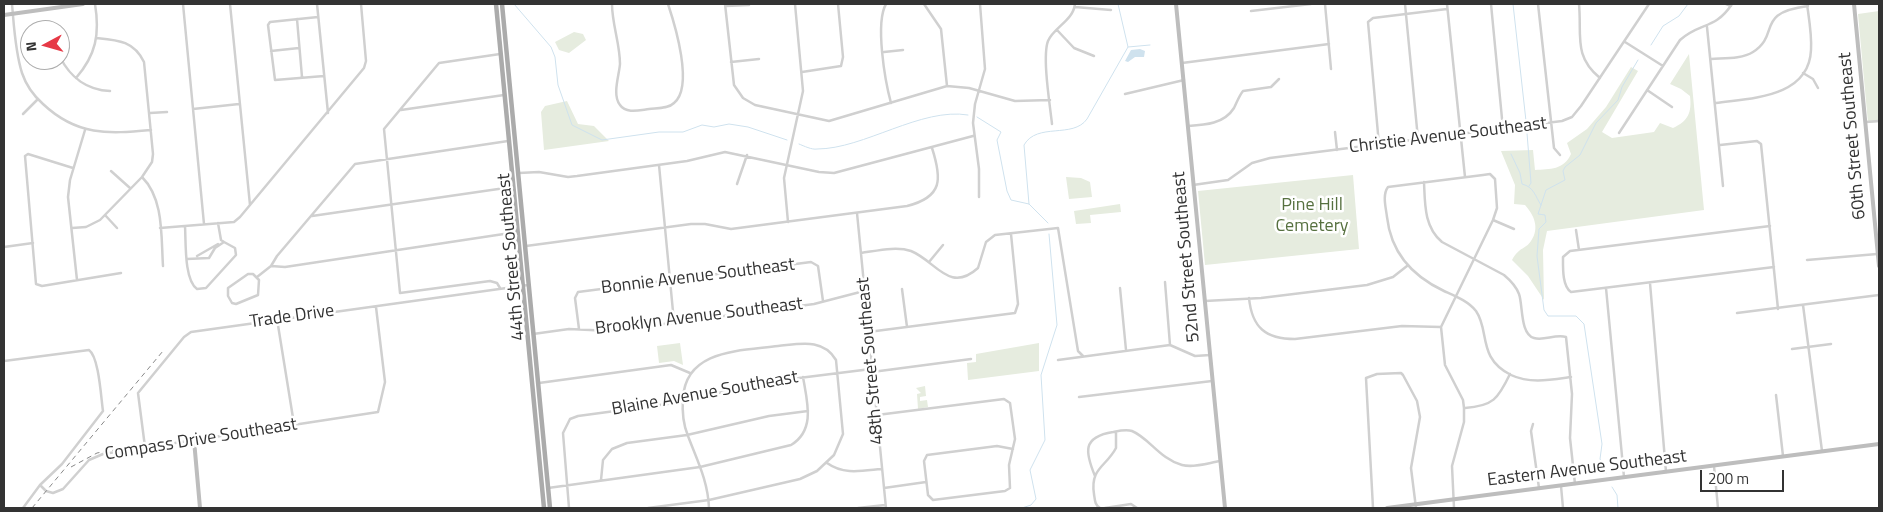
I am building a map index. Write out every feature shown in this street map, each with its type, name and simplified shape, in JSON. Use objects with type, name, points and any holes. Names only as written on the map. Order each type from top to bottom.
[{"type":"main road","points":[[4,15],[83,4]]},
{"type":"main road","points":[[496,4],[502,11]]},
{"type":"main road","name":"44th Street Southeast","points":[[496,4],[544,508]]},
{"type":"main road","name":"44th Street Southeast","points":[[502,4],[550,508]]},
{"type":"main road","name":"52nd Street Southeast","points":[[1176,4],[1224,508]]},
{"type":"main road","name":"60th Street Southeast","points":[[1854,4],[1879,266]]},
{"type":"main road","points":[[499,43],[506,51]]},
{"type":"main road","points":[[500,54],[507,61]]},
{"type":"main road","points":[[505,106],[512,112]]},
{"type":"main road","points":[[510,164],[513,171],[518,174]]},
{"type":"main road","points":[[512,187],[520,194]]},
{"type":"main road","points":[[517,235],[520,244],[524,246]]},
{"type":"main road","points":[[530,373],[538,383]]},
{"type":"main road","points":[[534,408],[541,414]]},
{"type":"main road","points":[[194,440],[200,508]]},
{"type":"main road","name":"Eastern Avenue Southeast","points":[[1387,508],[1416,506],[1879,444]]},
{"type":"main road","points":[[541,477],[543,484],[548,488]]},
{"type":"street","points":[[12,4],[22,72],[38,99],[59,117],[85,130],[111,133],[152,130]]},
{"type":"street","points":[[76,78],[90,61],[97,38],[95,4]]},
{"type":"street","points":[[183,4],[204,224]]},
{"type":"street","points":[[230,4],[250,205]]},
{"type":"street","points":[[317,4],[328,113]]},
{"type":"street","points":[[160,228],[236,220],[250,205],[328,113],[366,64],[361,4]]},
{"type":"street","points":[[612,4],[620,56],[618,104],[623,108],[636,111],[670,106],[681,92],[683,71],[668,4]]},
{"type":"street","points":[[788,222],[784,189],[802,93],[802,72],[795,4]]},
{"type":"street","points":[[802,72],[841,66],[843,57],[838,4]]},
{"type":"street","points":[[886,4],[881,18],[891,103]]},
{"type":"street","points":[[924,4],[941,28],[947,86]]},
{"type":"street","points":[[979,197],[978,162],[973,136],[974,113],[985,69],[980,4]]},
{"type":"street","points":[[1251,11],[1311,4]]},
{"type":"street","points":[[1325,4],[1332,69]]},
{"type":"street","points":[[1405,4],[1418,139]]},
{"type":"street","points":[[1447,4],[1465,177]]},
{"type":"street","points":[[1491,4],[1504,129]]},
{"type":"street","points":[[1538,4],[1554,148],[1560,155]]},
{"type":"street","points":[[1579,4],[1580,52],[1590,70],[1600,78]]},
{"type":"street","name":"Christie Avenue Southeast","points":[[1194,185],[1228,180],[1259,160],[1552,123],[1572,117],[1625,42],[1649,4]]},
{"type":"street","points":[[1619,133],[1680,40],[1688,33],[1708,27],[1719,21],[1732,5],[1726,4]]},
{"type":"street","points":[[749,5],[726,5],[733,81],[740,94],[752,104],[798,116],[830,121],[947,86],[979,91],[1015,101],[1050,100]]},
{"type":"street","points":[[1052,124],[1046,51],[1048,42],[1075,5],[1111,10]]},
{"type":"street","points":[[1711,60],[1745,56],[1753,52],[1763,41],[1771,22],[1778,14],[1792,8],[1808,5],[1811,52],[1803,73],[1795,83],[1779,92],[1716,103]]},
{"type":"street","points":[[1379,145],[1368,20],[1447,9]]},
{"type":"street","points":[[318,18],[269,23],[271,51],[275,80],[324,76]]},
{"type":"street","points":[[297,19],[302,78]]},
{"type":"street","points":[[1708,27],[1723,186]]},
{"type":"street","points":[[1057,30],[1074,48],[1094,56]]},
{"type":"street","points":[[72,228],[95,223],[105,215],[142,177],[152,162],[152,130],[146,68],[140,54],[129,44],[97,38]]},
{"type":"street","points":[[1625,42],[1663,66]]},
{"type":"street","points":[[1182,63],[1328,44]]},
{"type":"street","points":[[271,51],[299,48]]},
{"type":"street","points":[[884,52],[903,50]]},
{"type":"street","points":[[500,54],[439,63],[384,129],[399,291],[402,294],[490,281],[495,282],[500,288]]},
{"type":"street","points":[[731,62],[759,60]]},
{"type":"street","points":[[70,70],[76,78],[91,88],[110,91]]},
{"type":"street","points":[[1803,73],[1813,79],[1818,88]]},
{"type":"street","points":[[1188,126],[1206,125],[1222,120],[1234,108],[1243,91],[1271,87],[1279,79]]},
{"type":"street","points":[[1125,94],[1184,80]]},
{"type":"street","points":[[1647,90],[1672,107]]},
{"type":"street","points":[[399,110],[504,95]]},
{"type":"street","points":[[23,114],[38,99]]},
{"type":"street","points":[[193,109],[239,104]]},
{"type":"street","points":[[150,113],[167,112]]},
{"type":"street","points":[[1866,122],[1879,121]]},
{"type":"street","points":[[77,281],[68,196],[85,130]]},
{"type":"street","points":[[1335,132],[1337,150]]},
{"type":"street","points":[[518,174],[539,172],[568,177],[687,161],[718,152],[747,155],[819,172],[834,173],[973,136]]},
{"type":"street","points":[[257,277],[271,266],[277,256],[355,164],[508,141]]},
{"type":"street","points":[[1720,145],[1757,141],[1762,146],[1778,308]]},
{"type":"street","points":[[524,246],[700,224],[731,229],[907,206],[923,202],[938,184],[939,173],[932,148]]},
{"type":"street","points":[[74,168],[37,155],[28,154],[25,156],[37,285],[77,281],[121,273]]},
{"type":"street","points":[[737,184],[747,155]]},
{"type":"street","points":[[659,165],[674,322]]},
{"type":"street","points":[[111,171],[130,189]]},
{"type":"street","points":[[1454,508],[1452,466],[1464,422],[1464,408],[1463,400],[1446,364],[1441,327],[1455,296],[1473,258],[1493,220],[1498,198],[1493,176],[1465,177],[1388,187],[1385,191],[1390,234],[1396,250],[1408,266],[1424,280],[1455,296],[1469,304],[1477,313],[1486,348],[1498,365],[1510,374],[1533,381],[1571,377]]},
{"type":"street","points":[[142,177],[151,186],[156,198],[163,266]]},
{"type":"street","points":[[1424,182],[1428,223],[1433,234],[1442,242],[1504,275],[1511,282],[1519,296],[1525,327],[1530,336],[1540,338],[1566,337],[1571,377],[1570,438],[1575,484]]},
{"type":"street","points":[[310,216],[512,187]]},
{"type":"street","name":"48th Street Southeast","points":[[857,213],[886,507]]},
{"type":"street","points":[[105,215],[117,228]]},
{"type":"street","points":[[1493,220],[1514,229]]},
{"type":"street","points":[[185,226],[188,274],[193,286],[197,289],[206,288],[237,253],[232,244],[221,240],[218,223]]},
{"type":"street","points":[[1770,226],[1579,250],[1566,253],[1564,268],[1568,290],[1606,288],[1774,267]]},
{"type":"street","points":[[861,253],[902,249],[911,251],[946,275],[956,278],[967,276],[978,268],[989,238],[1011,233],[1058,228],[1078,351],[1083,356]]},
{"type":"street","points":[[1576,230],[1579,250]]},
{"type":"street","points":[[868,332],[1016,313],[1018,304],[1011,233]]},
{"type":"street","points":[[271,266],[285,267],[395,250],[517,235]]},
{"type":"street","points":[[187,258],[196,256],[224,242]]},
{"type":"street","points":[[4,247],[33,243]]},
{"type":"street","points":[[196,256],[209,258],[220,244]]},
{"type":"street","points":[[929,262],[943,245]]},
{"type":"street","points":[[1807,260],[1878,254]]},
{"type":"street","name":"Bonnie Avenue Southeast","points":[[579,329],[576,293],[815,262],[818,266],[823,301]]},
{"type":"street","points":[[1205,301],[1367,285],[1393,277],[1408,266]]},
{"type":"street","points":[[248,274],[257,277],[260,283],[258,295],[236,304],[232,303],[228,296],[228,288],[248,274]]},
{"type":"street","points":[[1165,282],[1170,345]]},
{"type":"street","points":[[1650,283],[1666,472]]},
{"type":"street","name":"Trade Drive","points":[[145,447],[138,393],[184,337],[196,330],[528,285]]},
{"type":"street","points":[[1120,288],[1126,350]]},
{"type":"street","points":[[1606,288],[1624,478]]},
{"type":"street","points":[[902,289],[907,327]]},
{"type":"street","name":"Brooklyn Avenue Southeast","points":[[533,334],[579,329],[602,332],[823,301],[864,291]]},
{"type":"street","points":[[1737,313],[1879,295]]},
{"type":"street","points":[[1249,298],[1252,315],[1257,324],[1266,333],[1279,339],[1295,339],[1402,326],[1441,327]]},
{"type":"street","points":[[1803,305],[1822,452]]},
{"type":"street","name":"Compass Drive Southeast","points":[[40,485],[46,491],[57,492],[89,460],[103,454],[378,412],[385,382],[376,307]]},
{"type":"street","points":[[277,320],[294,425]]},
{"type":"street","points":[[648,508],[709,500],[809,476],[827,463],[834,455],[843,432],[836,360],[831,352],[824,347],[812,343],[715,355],[703,360],[690,373],[684,387],[682,402],[687,435],[700,467],[709,500],[709,508]]},
{"type":"street","points":[[1792,349],[1832,344]]},
{"type":"street","points":[[1058,360],[1170,345],[1195,356],[1210,355]]},
{"type":"street","points":[[4,361],[89,350],[94,355],[102,411],[62,464],[40,485],[23,508]]},
{"type":"street","name":"Blaine Avenue Southeast","points":[[569,508],[563,433],[570,419],[583,415],[682,402],[759,383],[971,359]]},
{"type":"street","points":[[538,383],[671,365],[690,373]]},
{"type":"street","points":[[1373,508],[1366,378],[1377,374],[1401,372],[1417,401],[1420,417],[1411,468],[1416,506]]},
{"type":"street","points":[[1464,408],[1484,405],[1494,400],[1510,374]]},
{"type":"street","points":[[548,488],[700,467],[791,445],[800,438],[808,426],[808,411],[803,377]]},
{"type":"street","points":[[1078,398],[1212,381]]},
{"type":"street","points":[[1776,395],[1783,457]]},
{"type":"street","points":[[877,415],[1004,399],[1008,401],[1012,408],[1016,439],[1009,465],[1010,488],[1005,491],[933,500],[928,495],[926,482],[924,461],[927,455],[997,446],[1012,450]]},
{"type":"street","points":[[601,480],[603,460],[618,445],[687,435],[769,416],[808,411]]},
{"type":"street","points":[[1533,424],[1531,440],[1539,489]]},
{"type":"street","points":[[1095,476],[1089,461],[1088,446],[1096,436],[1116,432],[1131,431],[1162,456],[1182,465],[1220,461]]},
{"type":"street","points":[[1100,508],[1095,503],[1093,484],[1098,470],[1116,448],[1116,432]]},
{"type":"street","points":[[827,463],[837,470],[845,472],[881,469]]},
{"type":"street","points":[[1714,466],[1718,508]]},
{"type":"street","points":[[884,488],[926,482]]},
{"type":"street","points":[[1561,486],[1563,508]]},
{"type":"street","points":[[1105,508],[1131,504],[1136,508]]},
{"type":"street","points":[[858,508],[886,507]]},
{"type":"green space","points":[[1879,11],[1879,122],[1868,123],[1858,14]]},
{"type":"green space","points":[[574,32],[583,34],[586,40],[569,53],[559,50],[555,42]]},
{"type":"green space","points":[[1689,54],[1704,210],[1547,231],[1543,250],[1544,300],[1528,276],[1512,260],[1531,241],[1534,236],[1535,222],[1525,205],[1514,204],[1515,185],[1501,151],[1533,150],[1535,170],[1556,168],[1565,163],[1571,154],[1567,143],[1587,129],[1606,107],[1631,67],[1638,71],[1602,132],[1612,138],[1654,132],[1660,123],[1673,128],[1688,116],[1689,112],[1690,96],[1670,84]]},
{"type":"green space","points":[[567,101],[578,124],[594,126],[609,141],[544,150],[541,112],[545,106]]},
{"type":"green space","name":"Pine Hill Cemetery","points":[[1353,175],[1359,249],[1205,265],[1198,191]]},
{"type":"green space","points":[[1066,177],[1081,178],[1090,182],[1092,197],[1069,199]]},
{"type":"green space","points":[[1120,204],[1121,212],[1090,215],[1091,223],[1076,224],[1074,211]]},
{"type":"green space","points":[[680,343],[683,365],[674,361],[659,363],[657,346]]},
{"type":"green space","points":[[1039,343],[1039,371],[968,380],[967,363],[976,362],[976,354]]},
{"type":"green space","points":[[925,386],[926,396],[920,397],[920,401],[927,400],[928,407],[918,409],[917,394],[921,393],[916,388]]},
{"type":"water","points":[[1140,49],[1145,51],[1144,57],[1135,57],[1128,62],[1125,61],[1131,50]]},
{"type":"waterway","points":[[514,4],[551,47],[555,57],[558,85],[572,125],[602,140],[659,132],[683,132],[702,125],[714,127],[729,124],[748,127],[787,140]]},
{"type":"waterway","points":[[1029,204],[1024,145],[1037,134],[1073,128],[1081,125],[1087,119],[1128,47],[1118,4]]},
{"type":"waterway","points":[[1513,4],[1526,121]]},
{"type":"waterway","points":[[1651,45],[1663,26],[1679,16],[1688,4]]},
{"type":"waterway","points":[[1128,47],[1150,45]]},
{"type":"waterway","points":[[1606,473],[1600,459],[1602,444],[1584,324],[1576,316],[1548,316],[1544,310],[1537,256],[1539,229],[1546,222],[1545,215],[1538,214],[1546,190],[1565,180],[1563,171],[1565,167],[1580,155],[1596,123],[1618,100],[1622,87],[1638,60]]},
{"type":"waterway","points":[[799,144],[815,149],[835,147],[854,143],[931,117],[950,114],[968,115]]},
{"type":"waterway","points":[[977,117],[1001,132],[997,140],[1007,191],[1011,200],[1029,204],[1048,223]]},
{"type":"waterway","points":[[1527,133],[1531,183],[1529,186]]},
{"type":"waterway","points":[[1511,154],[1520,173],[1522,184],[1534,192],[1541,205]]},
{"type":"waterway","points":[[1022,508],[1031,505],[1036,499],[1030,470],[1045,440],[1041,375],[1057,325],[1049,234]]},
{"type":"waterway","points":[[1612,487],[1617,495],[1618,508]]},
{"type":"railway","points":[[32,508],[163,351]]},
{"type":"railway","points":[[71,467],[97,453],[139,445]]}]
